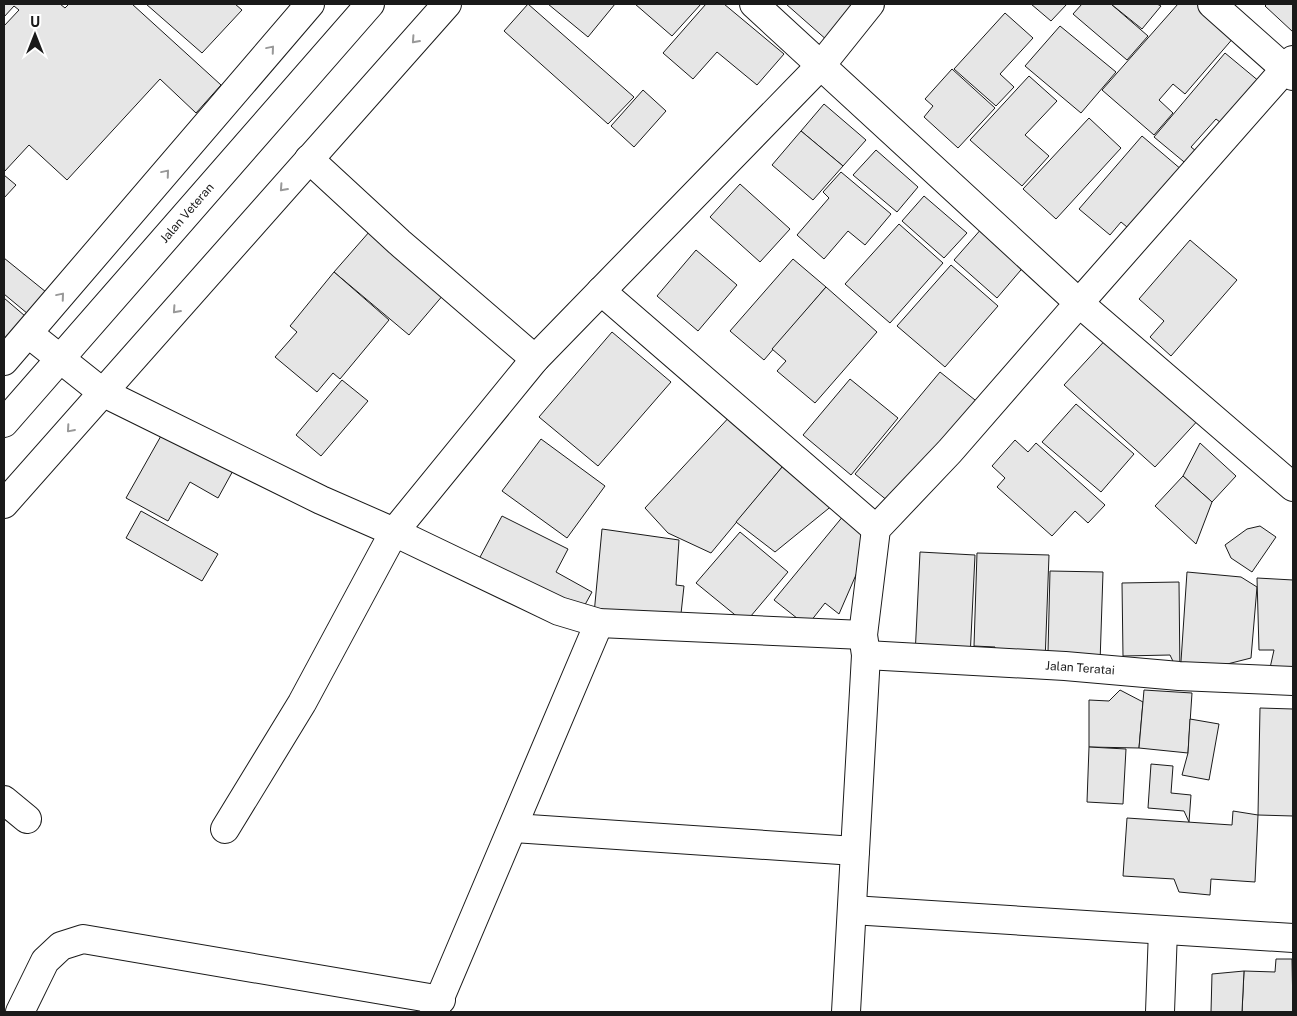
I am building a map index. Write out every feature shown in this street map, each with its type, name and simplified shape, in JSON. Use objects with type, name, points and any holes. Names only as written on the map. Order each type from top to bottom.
[{"type":"street","points":[[4,362],[310,4]]},
{"type":"street","name":"Jalan Veteran","points":[[4,423],[370,4]]},
{"type":"street","points":[[4,504],[447,4]]},
{"type":"street","points":[[754,4],[822,64],[1079,303],[1293,487]]},
{"type":"street","points":[[225,829],[302,703],[394,532],[535,359],[822,64],[870,4]]},
{"type":"street","points":[[846,1012],[864,645],[876,529],[950,452],[1079,303],[1290,68],[1212,4]]},
{"type":"street","points":[[309,159],[399,242],[535,359]]},
{"type":"street","points":[[601,291],[876,529]]},
{"type":"street","name":"Jalan Teratai","points":[[29,334],[102,392],[321,500],[394,532],[559,611],[599,623],[864,645],[1179,676],[1293,681]]},
{"type":"street","points":[[20,1012],[44,961],[60,946],[83,939],[438,1006],[599,623]]},
{"type":"street","points":[[4,800],[27,819]]},
{"type":"street","points":[[514,828],[855,851]]},
{"type":"street","points":[[852,910],[1293,938]]},
{"type":"street","points":[[1160,1012],[1162,930]]},
{"type":"building","points":[[4,4],[60,4],[65,8],[69,4],[132,4],[221,85],[196,113],[160,79],[67,180],[29,145],[4,172],[4,26],[19,10],[14,6],[4,17]]},
{"type":"building","points":[[146,4],[235,4],[242,10],[202,53]]},
{"type":"building","points":[[528,4],[634,97],[608,124],[504,31]]},
{"type":"building","points":[[548,4],[615,4],[588,37]]},
{"type":"building","points":[[635,4],[701,4],[672,36]]},
{"type":"building","points":[[706,4],[724,4],[784,54],[757,85],[717,52],[693,79],[663,53]]},
{"type":"building","points":[[786,4],[859,4],[828,41]]},
{"type":"building","points":[[1031,4],[1067,4],[1051,21]]},
{"type":"building","points":[[1082,4],[1111,4],[1148,36],[1127,60],[1073,14]]},
{"type":"building","points":[[1111,4],[1157,4],[1161,6],[1142,29]]},
{"type":"building","points":[[1178,4],[1197,4],[1235,36],[1185,94],[1173,84],[1159,100],[1173,113],[1154,135],[1102,90]]},
{"type":"building","points":[[1267,4],[1293,4],[1293,32],[1265,6]]},
{"type":"building","points":[[1005,13],[1033,38],[1000,74],[1014,87],[996,106],[954,69]]},
{"type":"building","points":[[1060,26],[1116,72],[1081,113],[1025,66]]},
{"type":"building","points":[[1225,53],[1266,87],[1230,130],[1216,119],[1191,147],[1206,159],[1195,171],[1154,137]]},
{"type":"building","points":[[952,69],[995,108],[958,148],[924,117],[933,106],[925,99]]},
{"type":"building","points":[[1029,76],[1057,101],[1025,135],[1049,156],[1022,186],[970,140]]},
{"type":"building","points":[[643,90],[666,111],[634,147],[611,126]]},
{"type":"building","points":[[824,104],[866,140],[843,166],[801,131]]},
{"type":"building","points":[[1089,118],[1121,148],[1056,219],[1023,189]]},
{"type":"building","points":[[801,131],[843,166],[813,200],[772,165]]},
{"type":"building","points":[[1142,136],[1189,176],[1127,227],[1121,222],[1110,235],[1079,209]]},
{"type":"building","points":[[876,150],[918,187],[897,212],[853,175]]},
{"type":"building","points":[[841,172],[891,214],[865,245],[848,231],[824,259],[797,235],[829,198],[823,192]]},
{"type":"building","points":[[4,175],[16,185],[4,198]]},
{"type":"building","points":[[740,184],[790,229],[760,262],[710,217]]},
{"type":"building","points":[[924,196],[967,233],[944,258],[902,221]]},
{"type":"building","points":[[899,224],[943,263],[890,323],[845,284]]},
{"type":"building","points":[[983,227],[1026,264],[997,298],[954,260]]},
{"type":"building","points":[[370,231],[444,294],[409,335],[334,272]]},
{"type":"building","points":[[1190,240],[1237,280],[1171,356],[1150,337],[1164,321],[1139,299]]},
{"type":"building","points":[[696,250],[737,285],[698,331],[657,296]]},
{"type":"building","points":[[4,258],[46,292],[28,314],[4,294]]},
{"type":"building","points":[[793,259],[826,287],[764,360],[730,331]]},
{"type":"building","points":[[951,265],[998,306],[945,367],[897,326]]},
{"type":"building","points":[[334,272],[389,320],[340,379],[333,373],[317,392],[275,357],[297,332],[290,326]]},
{"type":"building","points":[[826,287],[877,332],[815,403],[777,371],[786,361],[772,349]]},
{"type":"building","points":[[4,298],[25,316],[4,342]]},
{"type":"building","points":[[612,332],[671,382],[598,466],[539,417]]},
{"type":"building","points":[[1110,335],[1201,417],[1155,467],[1064,385]]},
{"type":"building","points":[[940,372],[985,408],[894,506],[855,474]]},
{"type":"building","points":[[850,379],[898,418],[851,475],[803,435]]},
{"type":"building","points":[[342,380],[368,401],[321,456],[296,435]]},
{"type":"building","points":[[1076,404],[1134,454],[1101,492],[1042,442]]},
{"type":"building","points":[[733,413],[788,460],[711,553],[668,533],[645,508]]},
{"type":"building","points":[[166,427],[235,467],[218,498],[190,482],[168,521],[126,498]]},
{"type":"building","points":[[541,439],[605,486],[567,538],[502,491]]},
{"type":"building","points":[[1015,440],[1028,452],[1036,443],[1105,505],[1088,523],[1075,511],[1052,536],[997,487],[1005,478],[992,466]]},
{"type":"building","points":[[1200,443],[1236,476],[1212,502],[1183,476]]},
{"type":"building","points":[[788,460],[839,500],[775,552],[736,522]]},
{"type":"building","points":[[1183,476],[1212,502],[1196,544],[1155,506]]},
{"type":"building","points":[[141,511],[218,554],[202,581],[126,538]]},
{"type":"building","points":[[844,515],[872,538],[839,614],[825,603],[807,626],[774,600]]},
{"type":"building","points":[[502,516],[568,549],[556,572],[592,592],[581,612],[479,559]]},
{"type":"building","points":[[1260,526],[1276,537],[1252,572],[1231,558],[1225,545],[1247,529]]},
{"type":"building","points":[[602,529],[679,540],[676,585],[684,586],[680,623],[594,614]]},
{"type":"building","points":[[740,532],[788,572],[745,623],[696,583]]},
{"type":"building","points":[[920,552],[975,555],[970,658],[915,656]]},
{"type":"building","points":[[977,553],[1049,555],[1045,662],[994,660],[995,647],[974,646]]},
{"type":"building","points":[[1050,571],[1103,572],[1100,663],[1048,652]]},
{"type":"building","points":[[1187,572],[1241,577],[1257,587],[1251,658],[1180,676]]},
{"type":"building","points":[[1257,578],[1293,580],[1293,668],[1270,668],[1274,650],[1259,650]]},
{"type":"building","points":[[1179,582],[1180,676],[1170,655],[1123,656],[1122,583]]},
{"type":"building","points":[[1120,690],[1143,702],[1139,748],[1089,747],[1089,700],[1109,701]]},
{"type":"building","points":[[1144,690],[1192,693],[1188,753],[1139,748]]},
{"type":"building","points":[[1260,708],[1293,709],[1293,816],[1258,815]]},
{"type":"building","points":[[1190,719],[1219,724],[1209,780],[1182,775],[1188,753]]},
{"type":"building","points":[[1089,747],[1126,749],[1123,804],[1087,802]]},
{"type":"building","points":[[1151,764],[1173,766],[1171,793],[1191,795],[1189,822],[1184,811],[1148,808]]},
{"type":"building","points":[[1233,811],[1258,815],[1255,882],[1211,879],[1210,895],[1179,892],[1174,879],[1123,876],[1127,818],[1232,825]]},
{"type":"building","points":[[1276,959],[1292,959],[1293,1012],[1242,1012],[1244,971],[1275,972]]},
{"type":"building","points":[[1244,971],[1242,1012],[1211,1012],[1212,974]]}]
